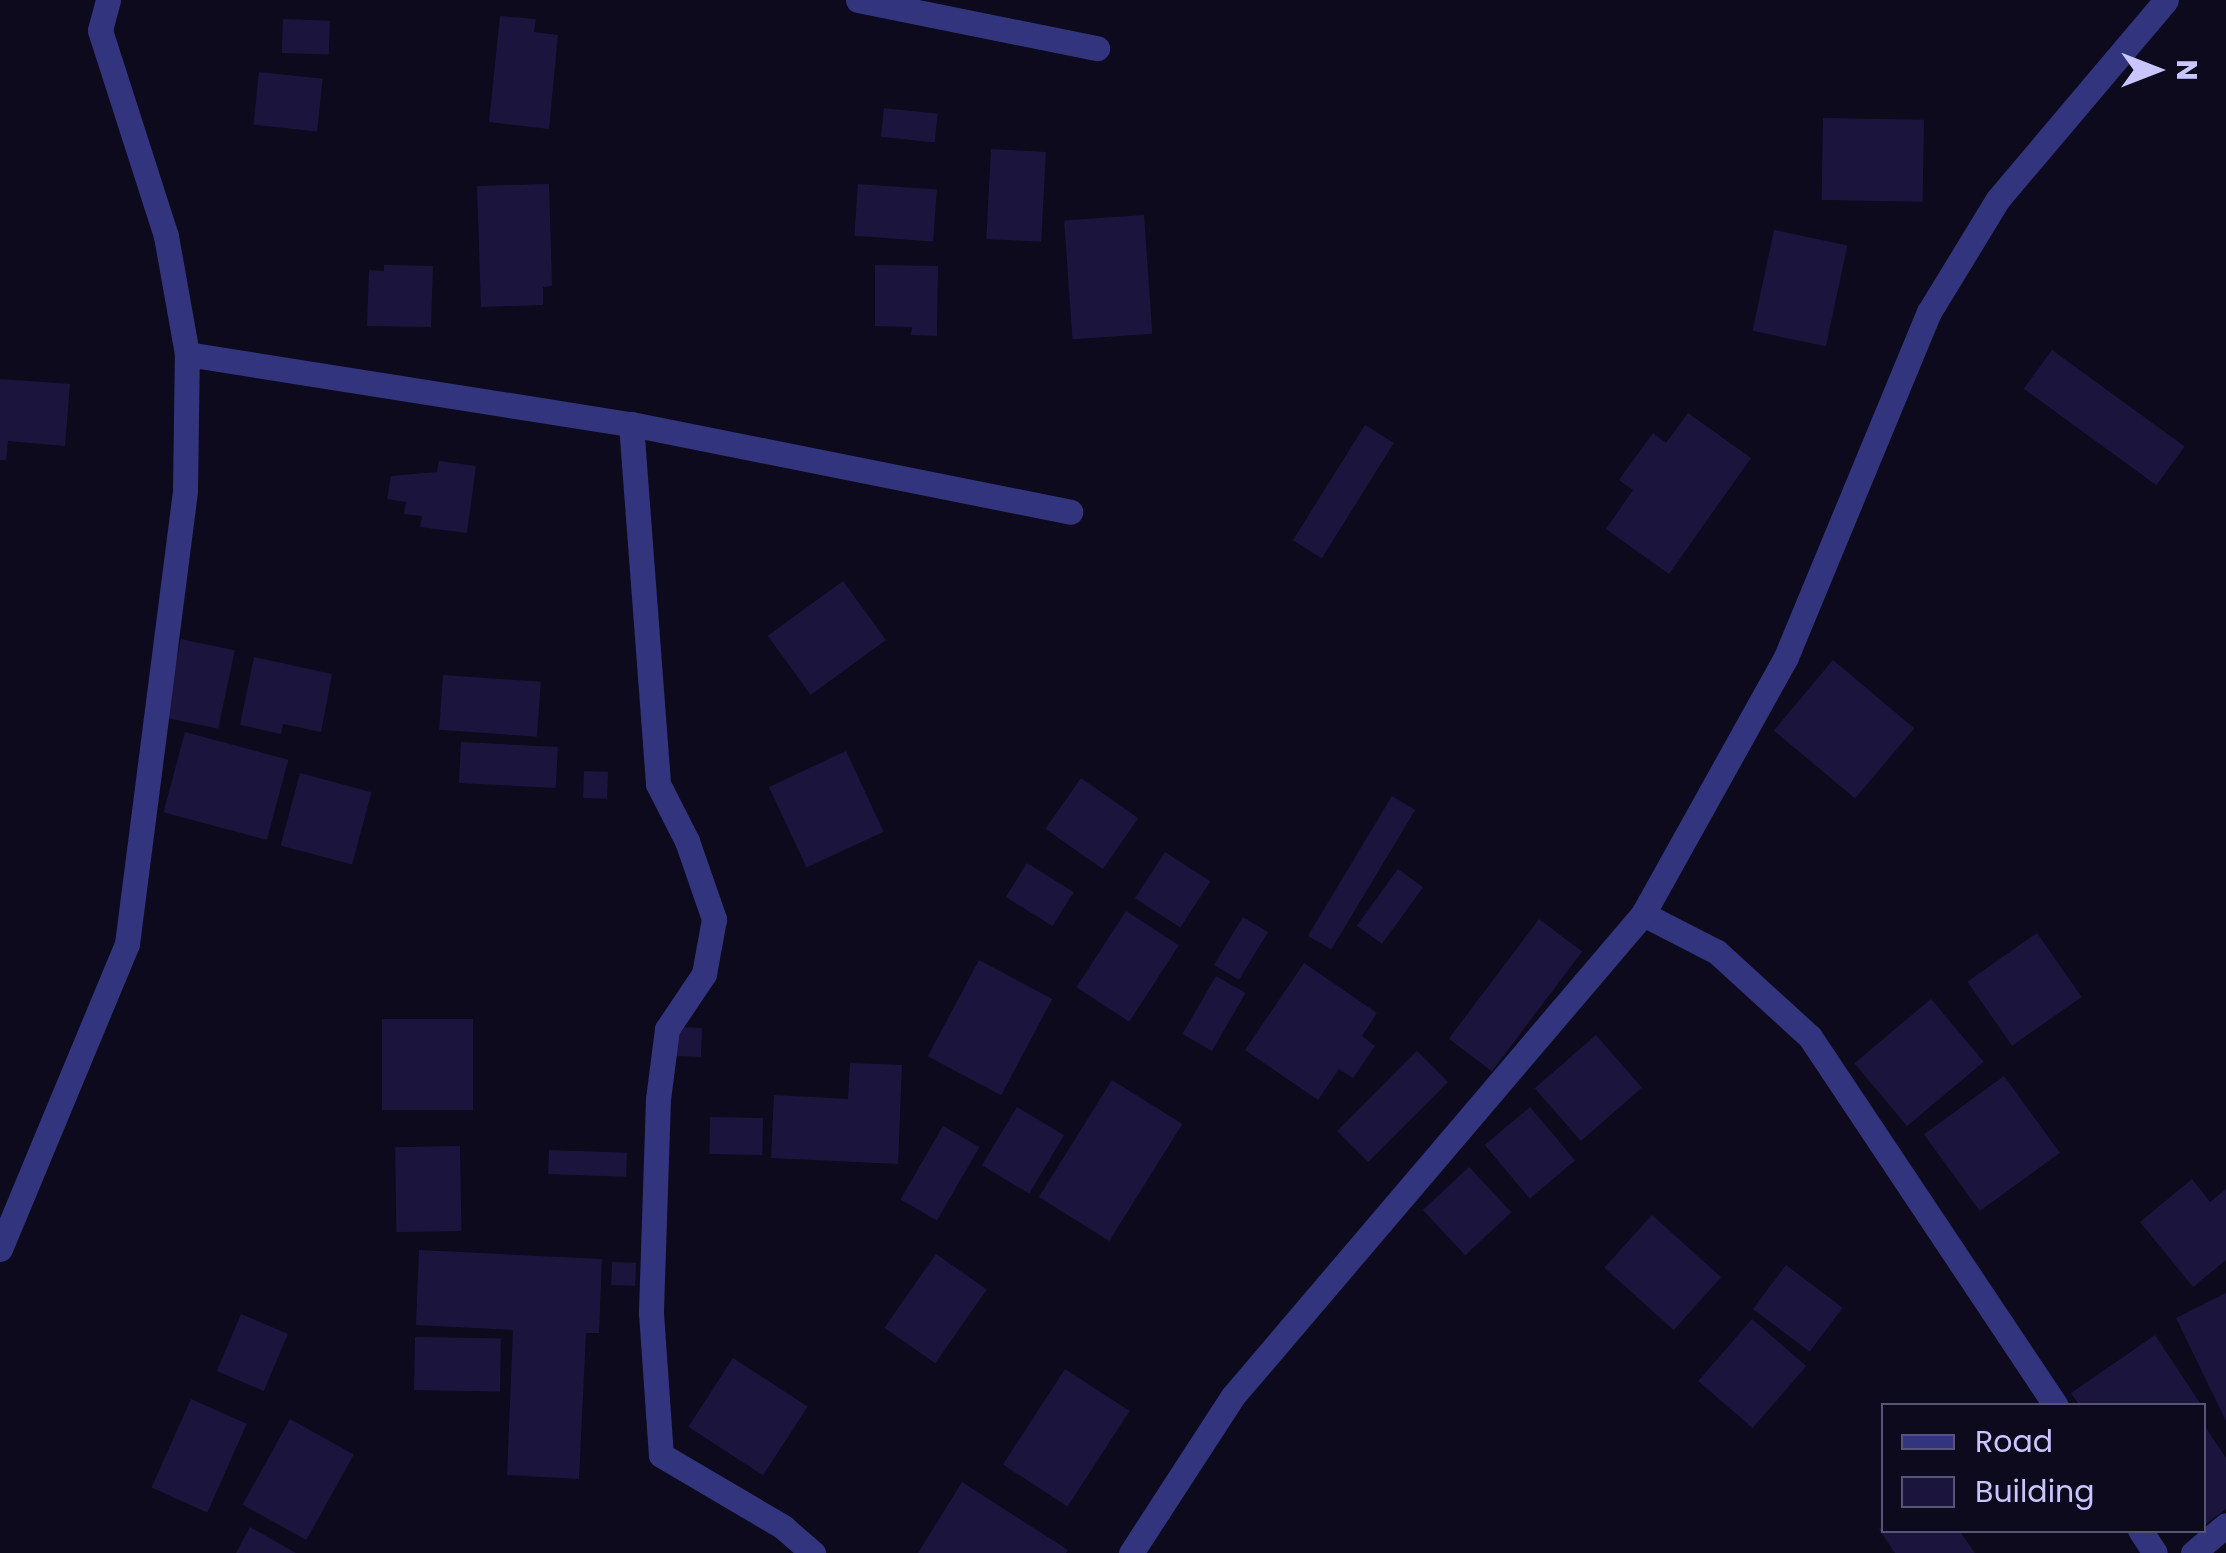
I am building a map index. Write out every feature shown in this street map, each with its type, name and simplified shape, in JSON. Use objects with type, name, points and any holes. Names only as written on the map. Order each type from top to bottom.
[{"type":"street","points":[[0,1249],[127,944],[185,490],[188,354],[166,236],[100,30],[108,0]]},
{"type":"street","points":[[858,0],[1098,48]]},
{"type":"street","points":[[1132,1553],[1232,1396],[1643,914],[1786,657],[1928,312],[1998,199],[2166,0]]},
{"type":"street","points":[[188,354],[631,424],[1070,512]]},
{"type":"street","points":[[631,424],[658,784],[687,841],[714,920],[704,974],[667,1029],[658,1099],[650,1313],[662,1455],[783,1527],[813,1553]]},
{"type":"street","points":[[1643,914],[1717,952],[1810,1038],[2054,1403]]},
{"type":"street","points":[[2192,1553],[2226,1525]]},
{"type":"building","points":[[500,16],[536,19],[534,32],[558,35],[549,129],[489,122]]},
{"type":"building","points":[[283,19],[330,21],[329,55],[282,53]]},
{"type":"building","points":[[259,72],[323,79],[317,131],[253,125]]},
{"type":"building","points":[[884,108],[938,114],[935,142],[881,137]]},
{"type":"building","points":[[1823,118],[1924,120],[1923,202],[1822,200]]},
{"type":"building","points":[[991,149],[1046,152],[1041,242],[986,239]]},
{"type":"building","points":[[549,184],[552,286],[543,287],[543,305],[481,307],[477,186]]},
{"type":"building","points":[[858,184],[937,190],[933,241],[854,236]]},
{"type":"building","points":[[1144,215],[1152,334],[1072,339],[1064,221]]},
{"type":"building","points":[[1774,230],[1847,246],[1826,346],[1753,331]]},
{"type":"building","points":[[384,265],[433,266],[431,327],[367,326],[369,270],[384,271]]},
{"type":"building","points":[[875,265],[938,266],[937,336],[911,335],[912,327],[875,326]]},
{"type":"building","points":[[2052,350],[2185,446],[2156,485],[2024,389]]},
{"type":"building","points":[[0,379],[70,384],[65,446],[8,441],[6,460],[0,460]]},
{"type":"building","points":[[1688,413],[1751,458],[1669,574],[1606,529],[1633,490],[1619,480],[1653,433],[1666,443]]},
{"type":"building","points":[[1365,425],[1394,443],[1322,558],[1293,540]]},
{"type":"building","points":[[439,461],[476,466],[467,533],[420,527],[422,516],[404,514],[406,502],[387,499],[391,476],[437,472]]},
{"type":"building","points":[[843,581],[886,640],[811,695],[768,636]]},
{"type":"building","points":[[181,639],[235,650],[218,729],[164,717]]},
{"type":"building","points":[[254,657],[332,674],[321,732],[283,724],[281,734],[240,725]]},
{"type":"building","points":[[1833,660],[1914,728],[1855,799],[1774,730]]},
{"type":"building","points":[[443,675],[541,682],[537,737],[439,730]]},
{"type":"building","points":[[185,732],[288,760],[267,840],[164,812]]},
{"type":"building","points":[[461,742],[558,747],[556,788],[459,783]]},
{"type":"building","points":[[846,751],[884,832],[807,868],[769,787]]},
{"type":"building","points":[[584,771],[608,772],[607,799],[583,798]]},
{"type":"building","points":[[300,773],[371,792],[352,865],[281,845]]},
{"type":"building","points":[[1081,778],[1138,818],[1103,869],[1045,829]]},
{"type":"building","points":[[1392,796],[1415,810],[1331,950],[1308,936]]},
{"type":"building","points":[[1165,852],[1210,881],[1180,928],[1135,898]]},
{"type":"building","points":[[1027,863],[1074,892],[1052,926],[1006,897]]},
{"type":"building","points":[[1398,869],[1423,887],[1382,944],[1357,926]]},
{"type":"building","points":[[1126,911],[1179,945],[1129,1022],[1076,987]]},
{"type":"building","points":[[1243,917],[1268,932],[1239,980],[1214,965]]},
{"type":"building","points":[[1539,919],[1582,951],[1492,1071],[1449,1039]]},
{"type":"building","points":[[2037,933],[2082,997],[2012,1046],[1967,982]]},
{"type":"building","points":[[979,960],[1052,999],[1001,1095],[928,1056]]},
{"type":"building","points":[[1304,963],[1377,1013],[1362,1036],[1375,1046],[1353,1078],[1339,1069],[1318,1100],[1245,1050]]},
{"type":"building","points":[[1216,976],[1245,993],[1212,1051],[1182,1034]]},
{"type":"building","points":[[1931,999],[1984,1062],[1907,1126],[1854,1063]]},
{"type":"building","points":[[382,1019],[473,1019],[473,1110],[382,1110]]},
{"type":"building","points":[[676,1027],[702,1028],[701,1057],[675,1056]]},
{"type":"building","points":[[1596,1035],[1642,1088],[1581,1141],[1535,1088]]},
{"type":"building","points":[[1417,1051],[1448,1082],[1368,1162],[1337,1131]]},
{"type":"building","points":[[850,1063],[902,1065],[898,1164],[771,1158],[774,1095],[848,1099]]},
{"type":"building","points":[[2004,1076],[2060,1153],[1980,1211],[1924,1134]]},
{"type":"building","points":[[1112,1080],[1182,1124],[1109,1241],[1039,1197]]},
{"type":"building","points":[[1017,1107],[1064,1135],[1029,1194],[982,1165]]},
{"type":"building","points":[[1530,1107],[1575,1161],[1530,1199],[1485,1145]]},
{"type":"building","points":[[710,1117],[763,1118],[762,1155],[709,1154]]},
{"type":"building","points":[[943,1126],[979,1147],[937,1221],[900,1200]]},
{"type":"building","points":[[460,1146],[461,1231],[396,1232],[395,1147]]},
{"type":"building","points":[[549,1150],[627,1153],[626,1177],[548,1174]]},
{"type":"building","points":[[1469,1167],[1511,1212],[1465,1255],[1423,1210]]},
{"type":"building","points":[[2192,1179],[2210,1202],[2226,1189],[2226,1260],[2193,1287],[2140,1222]]},
{"type":"building","points":[[1652,1215],[1721,1277],[1674,1330],[1604,1268]]},
{"type":"building","points":[[419,1250],[602,1259],[599,1333],[586,1333],[579,1479],[507,1475],[513,1330],[416,1325]]},
{"type":"building","points":[[936,1254],[987,1290],[935,1363],[884,1328]]},
{"type":"building","points":[[612,1262],[636,1263],[635,1286],[611,1285]]},
{"type":"building","points":[[1786,1265],[1843,1308],[1810,1352],[1753,1309]]},
{"type":"building","points":[[2226,1293],[2226,1421],[2176,1318]]},
{"type":"building","points":[[241,1314],[288,1334],[264,1391],[217,1371]]},
{"type":"building","points":[[1752,1319],[1806,1366],[1753,1428],[1698,1381]]},
{"type":"building","points":[[2155,1335],[2200,1403],[2078,1403],[2071,1393]]},
{"type":"building","points":[[415,1337],[501,1339],[500,1391],[414,1390]]},
{"type":"building","points":[[733,1358],[808,1406],[763,1475],[688,1427]]},
{"type":"building","points":[[1065,1369],[1130,1411],[1067,1507],[1003,1465]]},
{"type":"building","points":[[191,1399],[247,1424],[207,1512],[152,1488]]},
{"type":"building","points":[[290,1419],[354,1454],[306,1540],[242,1505]]},
{"type":"building","points":[[2206,1428],[2226,1458],[2226,1509],[2206,1524]]},
{"type":"building","points":[[962,1482],[1068,1550],[918,1553]]},
{"type":"building","points":[[250,1527],[296,1553],[236,1553]]},
{"type":"building","points":[[1882,1533],[1961,1533],[1975,1553],[1895,1553]]}]
